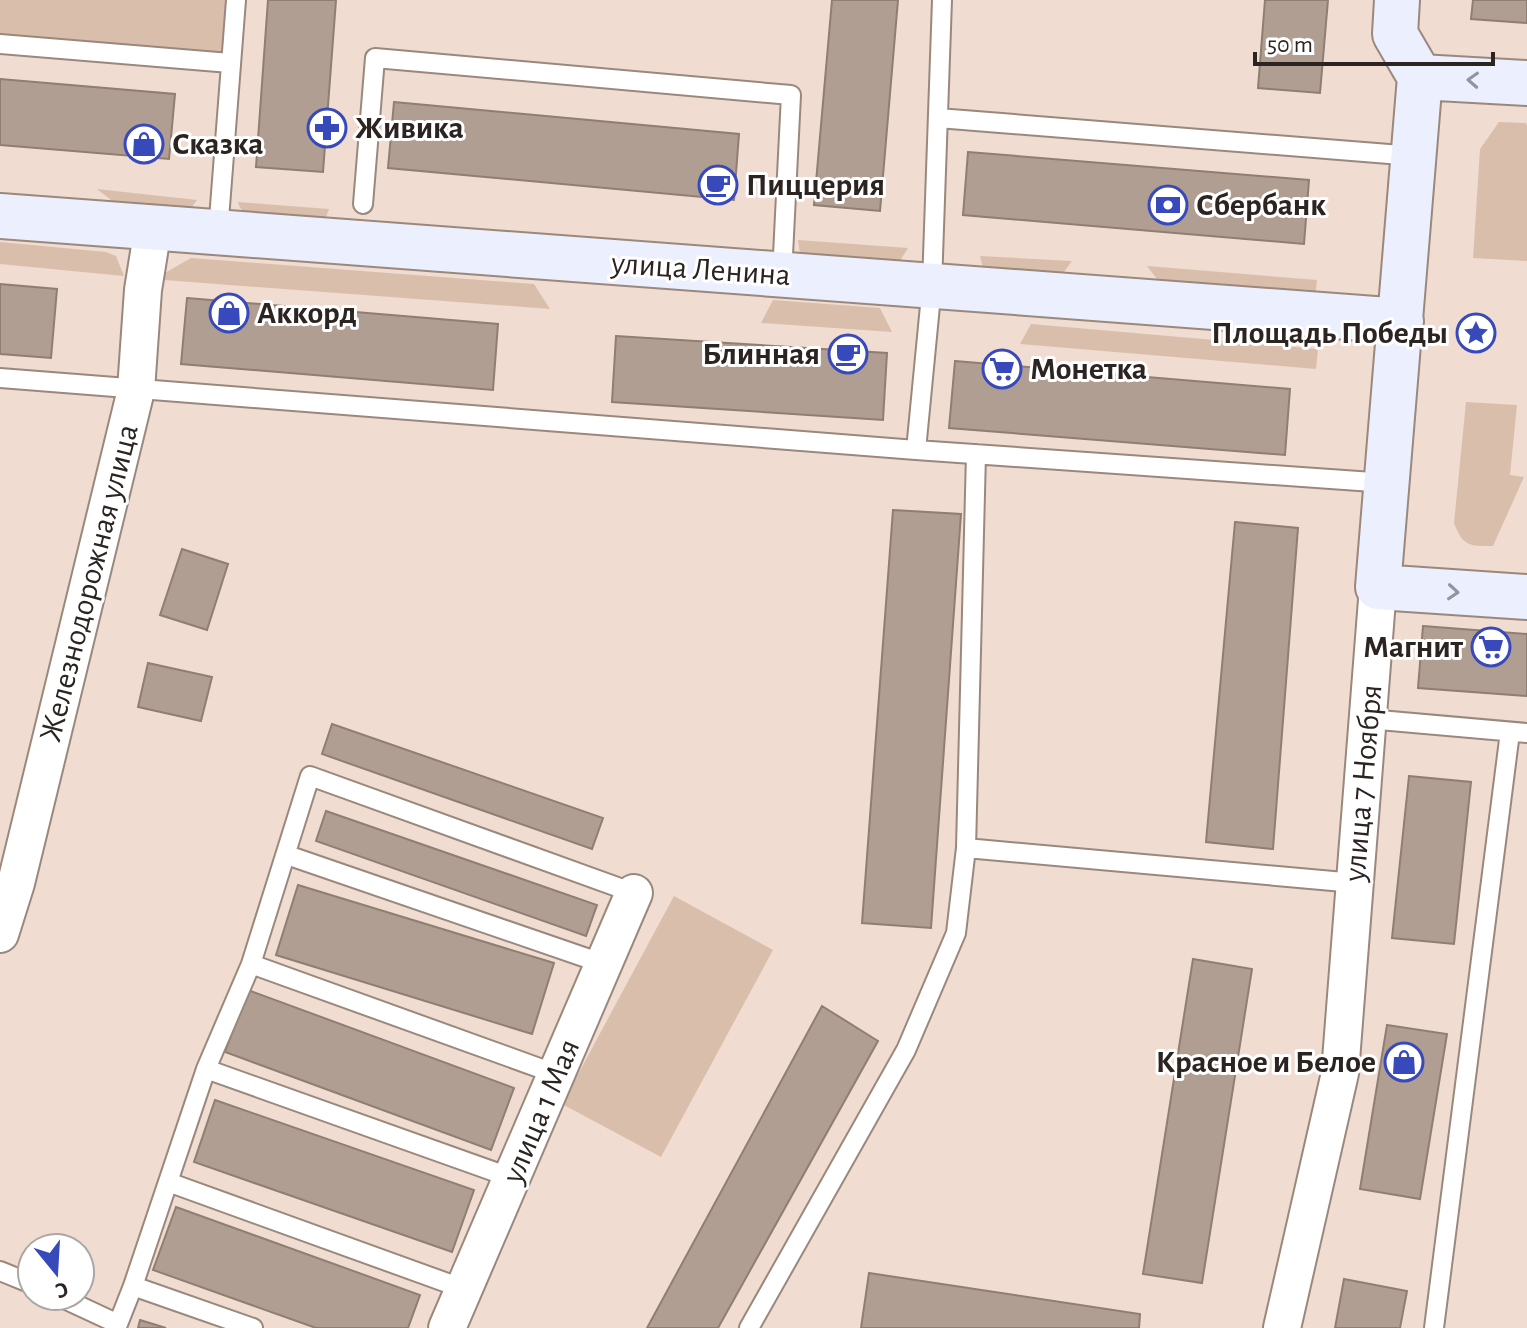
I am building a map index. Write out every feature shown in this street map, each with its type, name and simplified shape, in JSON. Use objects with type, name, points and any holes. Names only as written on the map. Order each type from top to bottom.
[{"type":"main road","points":[[1397,0],[1395,34],[1420,77],[1527,83]]},
{"type":"main road","name":"улица 7 Ноября","points":[[1378,587],[1420,77]]},
{"type":"main road","name":"улица Ленина","points":[[0,216],[1401,321]]},
{"type":"main road","points":[[1378,587],[1527,597]]},
{"type":"street","name":"Железнодорожная улица","points":[[0,934],[16,883],[136,390],[143,290],[153,228]]},
{"type":"street","name":"улица 7 Ноября","points":[[1282,1328],[1340,1073],[1378,587]]},
{"type":"street","name":"улица 1 Мая","points":[[447,1328],[634,893]]},
{"type":"lane","points":[[218,234],[236,0]]},
{"type":"lane","points":[[916,450],[932,285],[942,0]]},
{"type":"lane","points":[[0,44],[230,63]]},
{"type":"lane","points":[[363,204],[375,58],[791,95],[782,275]]},
{"type":"lane","points":[[938,118],[1414,156]]},
{"type":"lane","points":[[0,378],[916,450],[1387,483]]},
{"type":"lane","points":[[749,1328],[906,1050],[956,933],[966,848],[976,454]]},
{"type":"lane","points":[[1368,719],[1518,733],[1434,1328]]},
{"type":"lane","points":[[89,1312],[117,1326],[206,1069],[251,964],[310,776],[634,893]]},
{"type":"lane","points":[[966,848],[1355,883]]},
{"type":"lane","points":[[287,855],[604,964]]},
{"type":"lane","points":[[251,964],[556,1074]]},
{"type":"lane","points":[[206,1069],[512,1178]]},
{"type":"lane","points":[[168,1182],[464,1289]]},
{"type":"lane","points":[[133,1286],[253,1328]]},
{"type":"shaded area","points":[[0,0],[236,0],[230,63],[0,44]]},
{"type":"shaded area","points":[[1499,122],[1526,123],[1527,126],[1527,261],[1473,258],[1480,149]]},
{"type":"shaded area","points":[[97,189],[197,200],[188,212],[120,207]]},
{"type":"shaded area","points":[[238,202],[329,209],[324,223],[252,218],[240,208]]},
{"type":"shaded area","points":[[798,240],[908,248],[898,264],[800,254]]},
{"type":"shaded area","points":[[0,242],[106,252],[116,256],[124,276],[0,264]]},
{"type":"shaded area","points":[[980,256],[1072,261],[1058,280],[985,276]]},
{"type":"shaded area","points":[[191,258],[534,284],[550,309],[164,280],[163,274]]},
{"type":"shaded area","points":[[1147,266],[1317,280],[1315,299],[1164,288]]},
{"type":"shaded area","points":[[773,300],[880,308],[892,332],[761,323]]},
{"type":"shaded area","points":[[1031,324],[1318,349],[1316,369],[1020,344]]},
{"type":"shaded area","points":[[1466,402],[1517,405],[1510,475],[1524,477],[1493,546],[1468,544],[1454,523]]},
{"type":"shaded area","points":[[674,896],[773,950],[661,1157],[562,1104]]},
{"type":"building","points":[[268,0],[336,0],[323,172],[256,167]]},
{"type":"building","points":[[832,0],[898,0],[880,211],[814,205]]},
{"type":"building","points":[[1265,0],[1328,0],[1320,93],[1258,88]]},
{"type":"building","points":[[1473,0],[1527,0],[1527,23],[1471,19]]},
{"type":"building","points":[[0,79],[175,94],[169,159],[0,145]]},
{"type":"building","points":[[394,102],[739,134],[734,200],[388,168]]},
{"type":"building","points":[[968,152],[1309,180],[1304,244],[963,215]]},
{"type":"building","points":[[0,284],[57,289],[51,358],[0,354]]},
{"type":"building","points":[[187,298],[498,324],[493,390],[181,364]]},
{"type":"building","points":[[616,336],[887,353],[883,420],[612,402]]},
{"type":"building","points":[[955,361],[1290,389],[1285,455],[949,428]]},
{"type":"building","points":[[893,510],[961,514],[931,928],[862,923]]},
{"type":"building","points":[[1235,522],[1298,528],[1273,849],[1206,842]]},
{"type":"building","points":[[182,549],[228,564],[207,630],[160,615]]},
{"type":"building","points":[[1423,626],[1527,634],[1527,696],[1418,688]]},
{"type":"building","points":[[148,663],[212,677],[201,721],[138,707]]},
{"type":"building","points":[[332,724],[603,818],[592,849],[322,754]]},
{"type":"building","points":[[1409,776],[1471,782],[1454,944],[1392,938]]},
{"type":"building","points":[[326,811],[597,905],[586,936],[316,841]]},
{"type":"building","points":[[298,885],[554,963],[532,1034],[276,955]]},
{"type":"building","points":[[1193,959],[1252,969],[1202,1283],[1143,1274]]},
{"type":"building","points":[[248,990],[514,1088],[491,1150],[225,1052]]},
{"type":"building","points":[[822,1006],[878,1041],[718,1328],[647,1328]]},
{"type":"building","points":[[1387,1025],[1447,1034],[1420,1199],[1360,1189]]},
{"type":"building","points":[[215,1100],[474,1190],[452,1252],[194,1162]]},
{"type":"building","points":[[176,1207],[420,1295],[408,1328],[316,1328],[153,1270]]},
{"type":"building","points":[[869,1273],[1140,1314],[1139,1328],[861,1328]]},
{"type":"building","points":[[1344,1279],[1407,1291],[1400,1328],[1335,1328]]},
{"type":"building","points":[[140,1320],[166,1328],[138,1328]]},
{"type":"place","name":"Живика","points":[[327,128]]},
{"type":"place","name":"Сказка","points":[[144,144]]},
{"type":"place","name":"Пиццерия","points":[[718,185]]},
{"type":"place","name":"Сбербанк","points":[[1168,205]]},
{"type":"place","name":"Аккорд","points":[[229,313]]},
{"type":"place","name":"Площадь Победы","points":[[1476,333]]},
{"type":"place","name":"Блинная","points":[[848,354]]},
{"type":"place","name":"Монетка","points":[[1002,369]]},
{"type":"place","name":"Магнит","points":[[1491,647]]},
{"type":"place","name":"Красное и Белое","points":[[1404,1062]]}]
